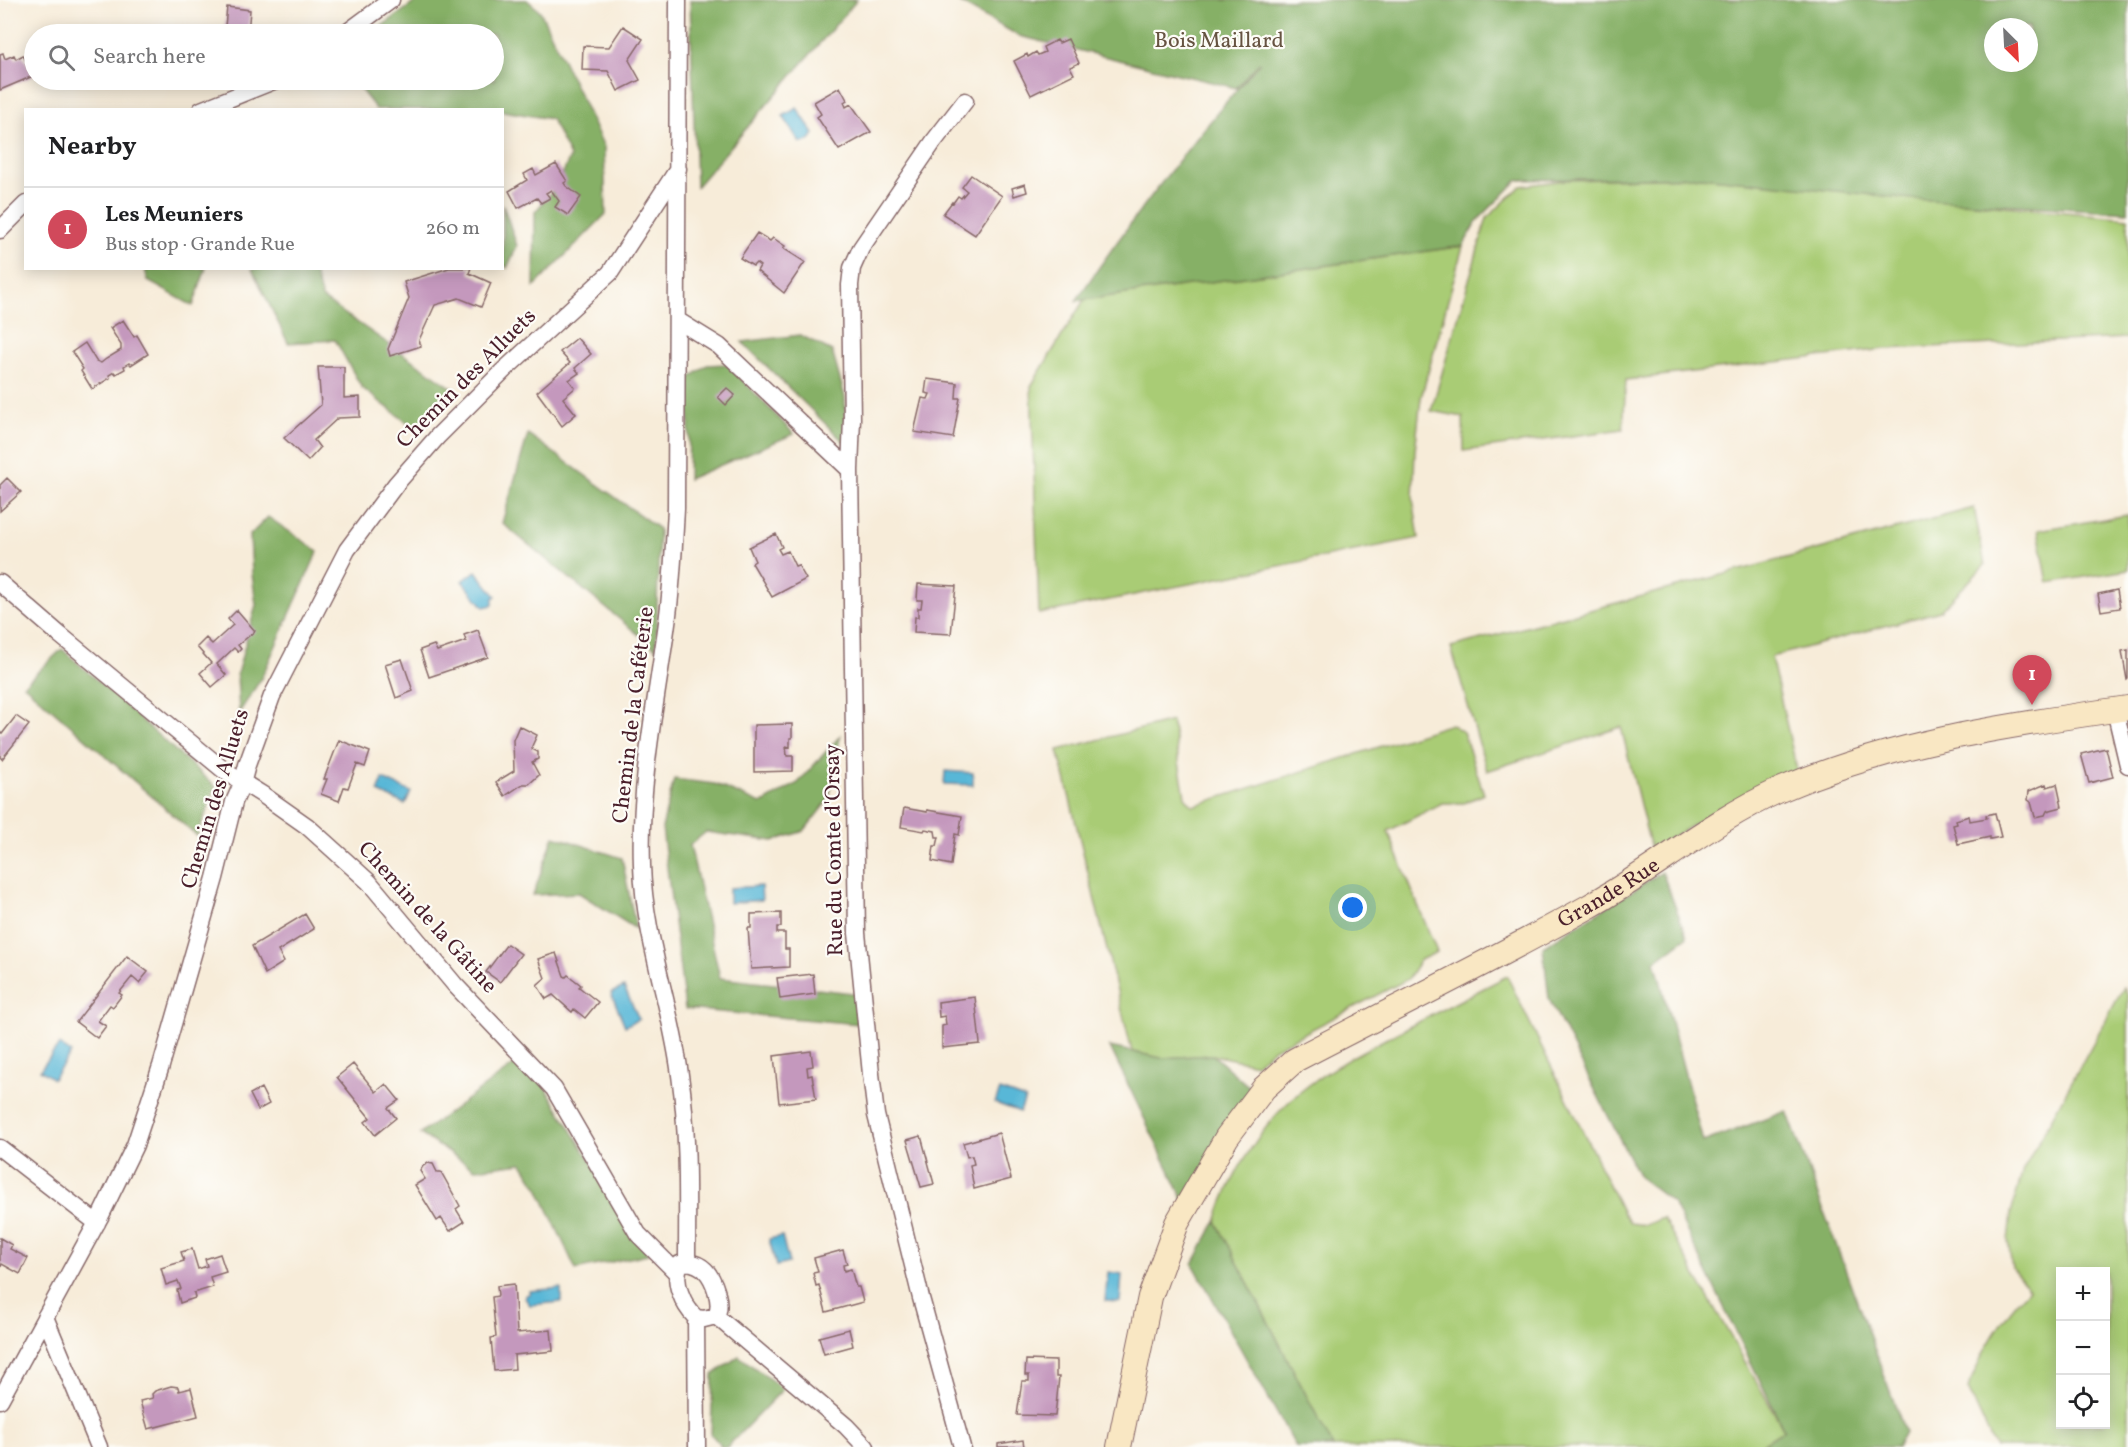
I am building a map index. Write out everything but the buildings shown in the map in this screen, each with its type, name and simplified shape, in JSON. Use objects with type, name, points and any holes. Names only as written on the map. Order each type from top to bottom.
[{"type":"street","points":[[359,24],[391,0]]},
{"type":"street","name":"Chemin de la Caféterie","points":[[678,0],[676,508],[673,571],[643,792],[642,864],[644,909],[680,1073],[686,1159],[682,1267]]},
{"type":"street","points":[[206,108],[251,90]]},
{"type":"street","name":"Rue du Comte d'Orsay","points":[[962,1447],[921,1298],[876,1115],[871,1074],[857,933],[850,342],[852,268],[861,248],[965,100]]},
{"type":"street","name":"Chemin des Alluets","points":[[0,1400],[97,1223],[135,1145],[161,1066],[215,878],[234,802],[247,765],[272,696],[347,550],[396,484],[438,435],[503,371],[610,273],[678,169]]},
{"type":"street","points":[[0,230],[24,206]]},
{"type":"street","points":[[677,320],[719,346],[850,470]]},
{"type":"street","name":"Chemin de la Gâtine","points":[[0,583],[226,772],[308,826],[369,882],[455,985],[554,1089],[638,1234],[682,1267],[696,1264],[706,1271],[718,1299],[716,1316]]},
{"type":"street","points":[[2122,709],[2128,765]]},
{"type":"street","name":"Grande Rue","points":[[1119,1447],[1150,1297],[1177,1223],[1227,1137],[1264,1088],[1294,1060],[1589,906],[1719,821],[1779,791],[1862,761],[1921,744],[2019,723],[2122,709]]},
{"type":"street","points":[[0,1148],[97,1223]]},
{"type":"street","points":[[682,1267],[679,1286],[685,1302],[696,1318],[697,1447]]},
{"type":"street","points":[[696,1318],[716,1316],[846,1426],[866,1447]]},
{"type":"street","points":[[45,1317],[99,1447]]},
{"type":"green space","points":[[418,0],[527,0],[540,11],[604,147],[606,214],[534,287],[535,212],[558,184],[570,157],[551,119],[504,111],[504,108],[375,108],[361,90],[504,90],[504,24],[385,24]]},
{"type":"green space","points":[[690,0],[857,0],[696,187]]},
{"type":"green space","name":"Bois Maillard","points":[[955,0],[2128,0],[2128,212],[1912,199],[1702,177],[1518,180],[1477,221],[1463,246],[1076,301],[1165,178],[1260,62],[1236,88],[1019,36]]},
{"type":"green space","points":[[1701,177],[2128,218],[2128,338],[1885,349],[1626,380],[1623,429],[1464,451],[1463,417],[1431,411],[1487,218],[1521,186],[1566,180]]},
{"type":"green space","points":[[504,208],[517,246],[507,268],[504,265]]},
{"type":"green space","points":[[1463,246],[1421,398],[1413,499],[1419,538],[1039,614],[1031,386],[1084,300]]},
{"type":"green space","points":[[145,270],[205,270],[193,306],[148,281]]},
{"type":"green space","points":[[252,270],[313,270],[322,298],[457,391],[417,430],[362,388],[335,340],[288,343]]},
{"type":"green space","points":[[800,335],[832,351],[845,397],[847,445],[742,342]]},
{"type":"green space","points":[[727,364],[794,434],[688,479],[690,378],[707,365]]},
{"type":"green space","points":[[528,434],[659,529],[656,649],[502,523]]},
{"type":"green space","points":[[1974,508],[1985,565],[1940,611],[1771,657],[1797,770],[1724,807],[1651,849],[1621,727],[1487,771],[1451,647]]},
{"type":"green space","points":[[2128,515],[2128,570],[2048,583],[2038,530]]},
{"type":"green space","points":[[268,517],[318,551],[261,679],[239,713],[237,674],[256,605],[250,535]]},
{"type":"green space","points":[[62,649],[216,787],[197,836],[24,685]]},
{"type":"green space","points":[[1172,721],[1185,797],[1193,806],[1451,724],[1463,732],[1484,794],[1464,803],[1442,803],[1388,831],[1437,952],[1420,960],[1408,979],[1272,1050],[1256,1064],[1213,1055],[1161,1058],[1132,1052],[1058,750]]},
{"type":"green space","points":[[840,736],[829,799],[804,831],[773,841],[706,832],[690,845],[720,978],[861,994],[859,1024],[685,1009],[662,828],[674,779],[715,784],[761,804],[798,783]]},
{"type":"green space","points":[[554,836],[622,858],[636,929],[579,893],[533,895]]},
{"type":"green space","points":[[1662,872],[1687,937],[1655,961],[1703,1142],[1787,1111],[1905,1432],[1897,1447],[1758,1447],[1784,1430],[1673,1203],[1639,1177],[1549,999],[1543,947]]},
{"type":"green space","points":[[1507,976],[1623,1213],[1630,1223],[1645,1225],[1663,1218],[1784,1430],[1758,1447],[1333,1447],[1216,1221],[1222,1204],[1249,1151],[1273,1118],[1300,1092],[1324,1074],[1362,1052]]},
{"type":"green space","points":[[2124,987],[2128,997],[2128,1447],[1995,1447],[1968,1389],[1993,1336],[2029,1289],[2012,1268],[2008,1241],[2011,1213],[2023,1170]]},
{"type":"green space","points":[[1110,1047],[1161,1058],[1213,1055],[1256,1093],[1184,1201]]},
{"type":"green space","points":[[526,1056],[648,1254],[576,1270],[538,1188],[522,1163],[475,1169],[420,1134]]},
{"type":"green space","points":[[1216,1221],[1333,1447],[1296,1447],[1193,1264]]},
{"type":"green space","points":[[739,1356],[783,1389],[727,1447],[722,1447],[711,1434],[713,1375]]},
{"type":"water","points":[[797,108],[814,134],[809,141],[800,143],[783,116]]},
{"type":"water","points":[[476,571],[496,596],[493,598],[493,605],[484,607],[462,581]]},
{"type":"water","points":[[945,771],[973,773],[973,785],[944,784]]},
{"type":"water","points":[[383,779],[411,792],[405,804],[378,792]]},
{"type":"water","points":[[761,886],[762,900],[729,903],[729,888]]},
{"type":"water","points":[[624,987],[639,1019],[625,1026],[611,993]]},
{"type":"water","points":[[59,1045],[71,1053],[53,1079],[40,1070]]},
{"type":"water","points":[[1000,1090],[1025,1099],[1020,1112],[995,1103]]},
{"type":"water","points":[[782,1236],[789,1263],[776,1266],[769,1239]]},
{"type":"water","points":[[1108,1272],[1122,1274],[1120,1302],[1105,1301]]},
{"type":"water","points":[[561,1288],[561,1302],[530,1305],[525,1298],[530,1294],[529,1291]]},
{"type":"place","name":"Les Meuniers","points":[[2032,705]]}]
